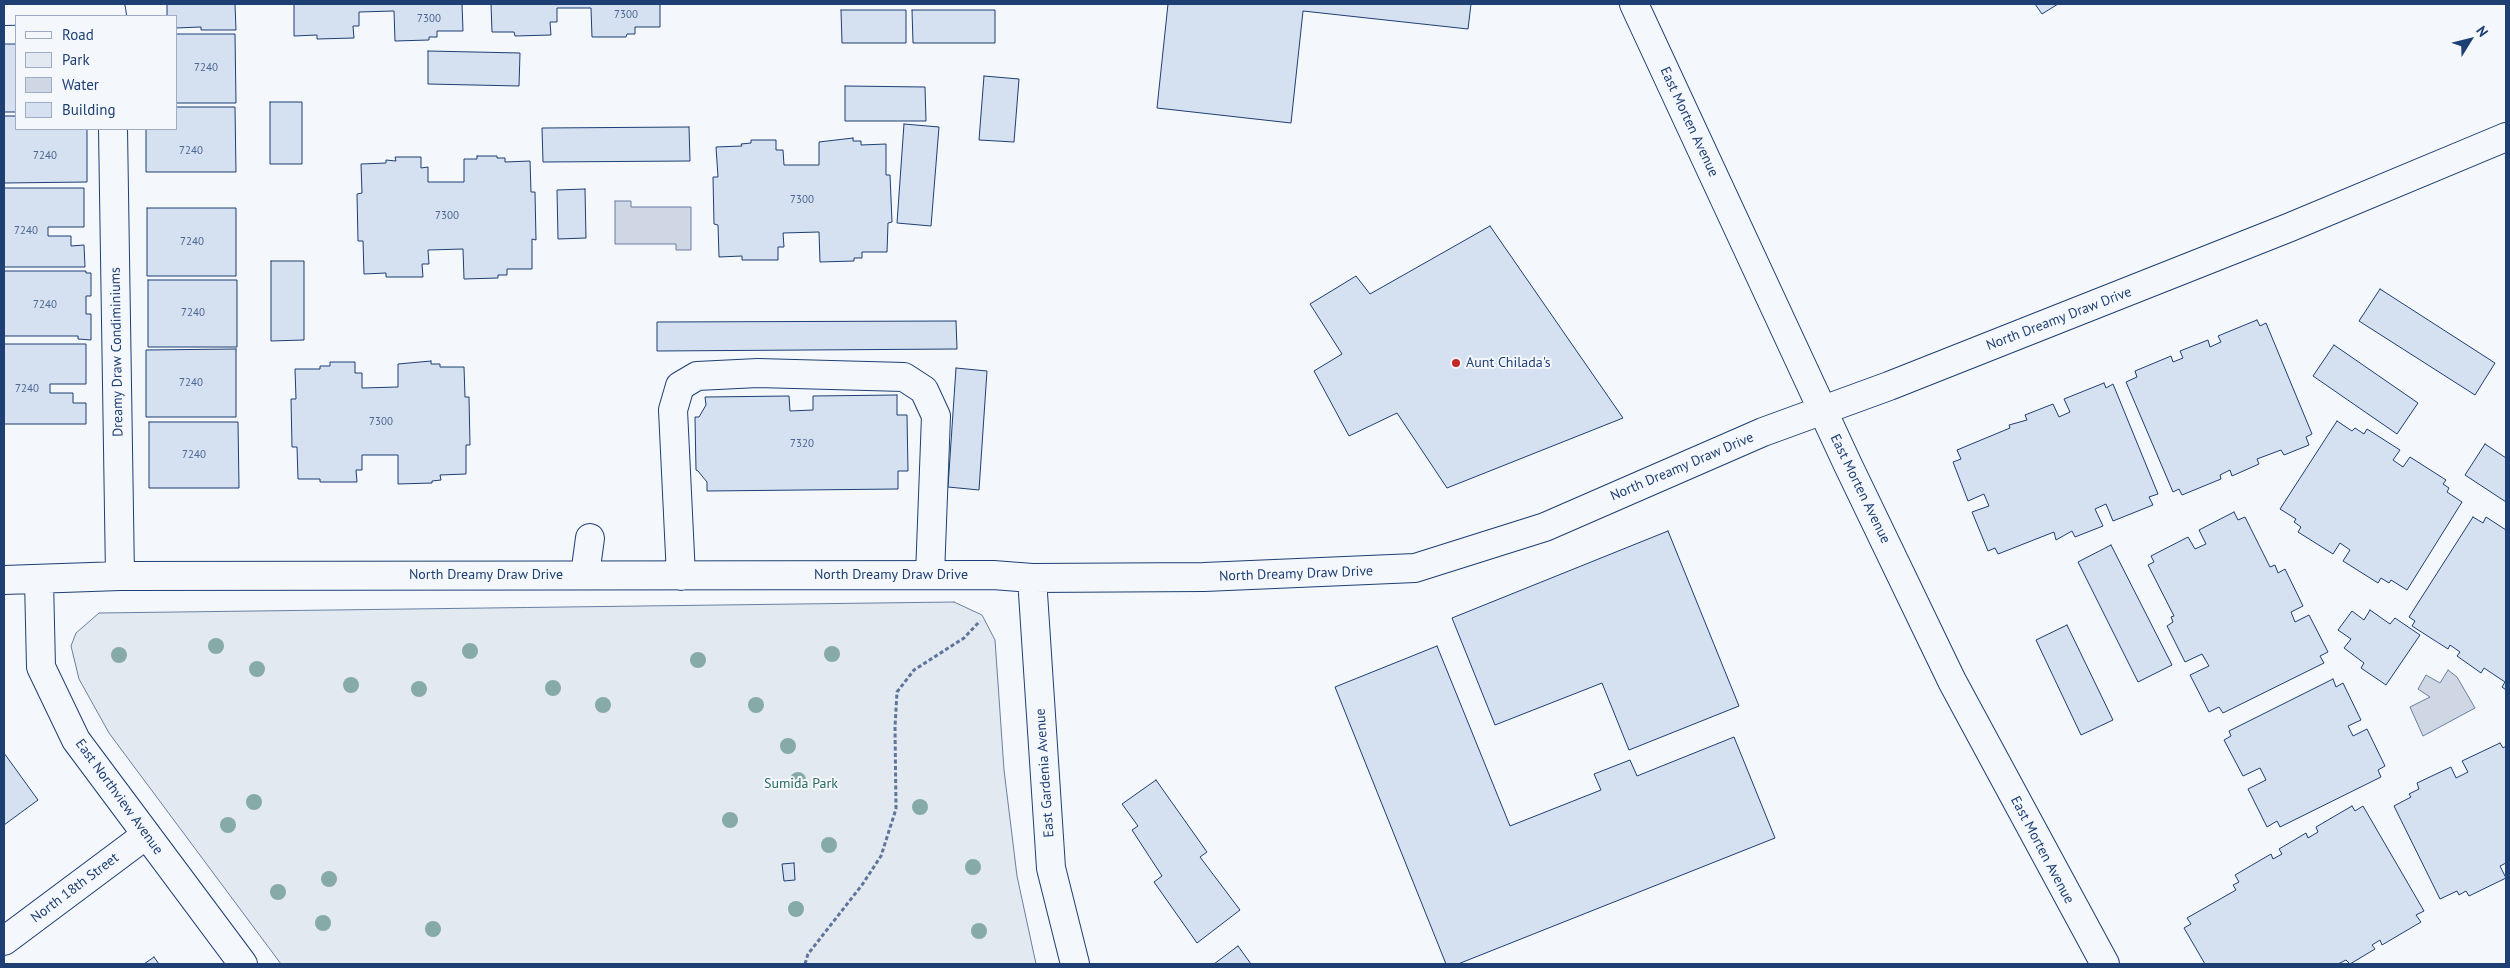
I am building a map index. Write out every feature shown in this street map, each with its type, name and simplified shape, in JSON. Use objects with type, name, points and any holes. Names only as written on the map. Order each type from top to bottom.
[{"type":"street","name":"East Morten Avenue","points":[[1634,4],[1823,410],[1952,680],[2105,964]]},
{"type":"street","points":[[4,10],[111,9],[112,15]]},
{"type":"street","name":"Dreamy Draw Condiminiums","points":[[113,130],[120,576]]},
{"type":"street","name":"North Dreamy Draw Drive","points":[[4,580],[120,576],[585,575],[993,575],[1032,578],[1204,578],[1415,568],[1544,527],[1763,432],[2270,236],[2506,137]]},
{"type":"street","points":[[681,576],[673,410],[680,386],[697,376],[758,373],[904,377],[924,390],[936,416],[930,575]]},
{"type":"street","points":[[585,575],[590,538]]},
{"type":"street","name":"East Gardenia Avenue","points":[[1032,578],[1051,868],[1075,964]]},
{"type":"street","name":"East Northview Avenue","points":[[39,580],[41,666],[76,740],[243,964]]},
{"type":"street","name":"North 18th Street","points":[[4,940],[146,835]]},
{"type":"path","points":[[805,964],[808,954],[881,856],[896,809],[895,727],[898,692],[914,670],[964,638],[980,621]]},
{"type":"green space","name":"Sumida Park","points":[[954,602],[982,615],[995,640],[1004,770],[1017,876],[1036,964],[281,964],[109,733],[79,679],[71,646],[76,633],[99,613]]},
{"type":"water","points":[[615,201],[631,201],[631,207],[691,207],[691,250],[676,250],[676,244],[615,244]]},
{"type":"water","points":[[2448,670],[2457,677],[2475,708],[2423,736],[2410,707],[2430,697],[2418,689],[2426,675],[2440,683]]},
{"type":"building","points":[[167,4],[235,4],[236,30],[201,30],[201,27],[178,28],[178,15],[167,15]]},
{"type":"building","points":[[294,4],[462,4],[463,31],[437,31],[437,37],[429,37],[429,40],[395,41],[394,11],[359,12],[359,26],[353,26],[354,38],[317,39],[317,35],[294,36]]},
{"type":"building","points":[[491,4],[660,4],[660,27],[635,27],[635,34],[627,34],[626,37],[592,37],[591,8],[557,8],[557,22],[550,22],[551,35],[515,36],[514,32],[492,32]]},
{"type":"building","points":[[1168,4],[1471,4],[1468,29],[1303,11],[1291,123],[1157,108]]},
{"type":"building","points":[[2035,4],[2058,4],[2042,14]]},
{"type":"building","points":[[841,10],[906,10],[906,43],[842,43]]},
{"type":"building","points":[[912,10],[995,10],[995,43],[913,43]]},
{"type":"building","points":[[178,34],[235,34],[236,103],[178,103]]},
{"type":"building","points":[[4,44],[15,44],[15,112],[4,112]]},
{"type":"building","points":[[428,51],[520,53],[519,86],[428,84]]},
{"type":"building","points":[[984,76],[1019,79],[1014,142],[979,140]]},
{"type":"building","points":[[845,86],[925,87],[926,121],[845,121]]},
{"type":"building","points":[[270,102],[302,102],[302,164],[270,164]]},
{"type":"building","points":[[178,107],[235,107],[236,172],[146,172],[146,130],[178,130]]},
{"type":"building","points":[[4,116],[15,116],[15,130],[87,130],[87,182],[4,183]]},
{"type":"building","points":[[904,124],[939,127],[931,226],[897,223]]},
{"type":"building","points":[[689,127],[690,161],[543,162],[542,128]]},
{"type":"building","points":[[853,138],[853,141],[861,141],[861,145],[886,144],[886,175],[890,175],[892,222],[888,223],[887,252],[862,252],[862,258],[854,258],[854,261],[820,262],[819,232],[783,233],[784,247],[778,247],[778,260],[742,260],[742,256],[719,257],[718,225],[714,224],[713,177],[718,177],[716,147],[742,146],[741,144],[751,143],[751,140],[776,140],[776,150],[783,150],[784,165],[819,165],[819,142]]},
{"type":"building","points":[[477,156],[497,156],[497,158],[505,158],[505,162],[530,161],[531,192],[535,192],[536,240],[532,239],[532,269],[507,269],[507,275],[498,275],[498,278],[464,279],[463,249],[428,250],[429,264],[422,264],[423,277],[386,277],[386,273],[364,274],[363,241],[358,241],[357,194],[362,193],[361,164],[386,163],[386,160],[396,161],[395,157],[421,157],[421,168],[428,167],[428,182],[464,182],[464,159],[477,159]]},
{"type":"building","points":[[4,188],[84,188],[84,227],[48,227],[48,236],[71,236],[71,246],[84,245],[85,267],[4,267]]},
{"type":"building","points":[[585,189],[586,238],[558,239],[557,190]]},
{"type":"building","points":[[147,208],[236,208],[236,276],[147,276]]},
{"type":"building","name":"Aunt Chilada's","points":[[1490,226],[1623,418],[1447,488],[1397,413],[1349,436],[1314,371],[1342,354],[1310,304],[1356,276],[1370,294]]},
{"type":"building","points":[[271,261],[304,261],[304,340],[271,341]]},
{"type":"building","points":[[4,271],[86,271],[86,273],[91,273],[91,296],[86,296],[86,314],[91,314],[91,340],[78,339],[78,336],[4,336]]},
{"type":"building","points":[[148,280],[237,280],[237,347],[148,347]]},
{"type":"building","points":[[2380,289],[2495,363],[2475,395],[2359,321]]},
{"type":"building","points":[[2257,320],[2260,326],[2266,323],[2312,434],[2306,437],[2309,445],[2284,455],[2281,450],[2257,459],[2259,464],[2232,476],[2230,470],[2220,475],[2221,479],[2182,495],[2179,489],[2173,492],[2126,382],[2137,377],[2135,371],[2171,356],[2173,362],[2183,358],[2180,351],[2208,340],[2210,347],[2221,342],[2218,336]]},
{"type":"building","points":[[956,321],[957,349],[657,351],[657,322]]},
{"type":"building","points":[[4,344],[86,344],[86,384],[50,384],[50,393],[73,393],[73,403],[86,403],[86,424],[4,424]]},
{"type":"building","points":[[2334,345],[2418,403],[2397,434],[2313,376]]},
{"type":"building","points":[[236,349],[236,417],[146,417],[146,350]]},
{"type":"building","points":[[431,361],[431,364],[440,364],[440,367],[464,367],[465,397],[469,397],[470,445],[466,445],[466,474],[440,475],[441,480],[432,481],[432,483],[398,484],[398,455],[362,455],[362,470],[356,470],[357,482],[320,482],[320,479],[298,479],[297,447],[292,447],[291,399],[296,399],[295,369],[320,369],[320,366],[330,366],[330,362],[355,362],[355,373],[362,373],[362,388],[398,387],[398,364]]},
{"type":"building","points":[[956,368],[987,371],[979,490],[948,487]]},
{"type":"building","points":[[2104,383],[2106,388],[2113,384],[2158,494],[2149,497],[2153,505],[2113,521],[2106,504],[2095,509],[2103,526],[2075,537],[2072,531],[2056,540],[2054,532],[1998,554],[1995,548],[1988,551],[1972,512],[1989,506],[1984,494],[1968,501],[1953,462],[1961,459],[1957,450],[2010,428],[2009,425],[2027,420],[2025,415],[2053,404],[2059,417],[2070,412],[2064,399]]},
{"type":"building","points":[[897,395],[897,415],[907,415],[908,471],[898,471],[898,489],[707,491],[707,482],[696,470],[695,417],[699,417],[706,405],[705,397],[789,396],[790,411],[813,410],[813,396]]},
{"type":"building","points":[[2337,421],[2352,431],[2355,428],[2364,434],[2367,429],[2400,450],[2393,460],[2403,467],[2410,457],[2446,480],[2443,484],[2449,488],[2447,492],[2462,502],[2407,590],[2391,580],[2389,583],[2381,578],[2378,583],[2343,561],[2350,550],[2340,543],[2333,554],[2298,532],[2301,527],[2294,522],[2296,519],[2280,509]]},
{"type":"building","points":[[149,422],[238,422],[239,488],[149,488]]},
{"type":"building","points":[[2485,444],[2506,458],[2506,502],[2465,475]]},
{"type":"building","points":[[2234,512],[2238,520],[2245,517],[2270,567],[2275,565],[2278,573],[2285,569],[2303,606],[2291,612],[2295,622],[2309,615],[2328,652],[2320,656],[2324,663],[2223,713],[2219,707],[2209,712],[2190,675],[2209,666],[2202,654],[2185,662],[2167,626],[2173,622],[2171,617],[2174,616],[2148,565],[2154,562],[2151,556],[2188,537],[2195,549],[2206,544],[2199,530]]},
{"type":"building","points":[[2473,517],[2483,523],[2486,517],[2506,530],[2506,690],[2502,687],[2505,682],[2484,668],[2481,673],[2457,656],[2460,652],[2450,645],[2448,649],[2412,626],[2415,621],[2409,617]]},
{"type":"building","points":[[1668,531],[1739,706],[1629,750],[1602,683],[1495,725],[1452,618]]},
{"type":"building","points":[[2111,545],[2172,665],[2138,682],[2078,562]]},
{"type":"building","points":[[2370,610],[2390,624],[2395,618],[2420,635],[2386,685],[2361,668],[2364,663],[2344,648],[2351,639],[2338,630],[2352,611],[2364,620]]},
{"type":"building","points":[[2067,625],[2113,720],[2081,735],[2036,640]]},
{"type":"building","points":[[1437,646],[1510,826],[1601,790],[1594,774],[1630,760],[1637,776],[1734,737],[1775,838],[1458,964],[1446,964],[1335,687]]},
{"type":"building","points":[[2333,679],[2336,687],[2343,683],[2361,720],[2348,726],[2353,736],[2367,729],[2385,766],[2378,770],[2381,777],[2280,827],[2277,821],[2267,827],[2248,789],[2266,780],[2260,768],[2243,776],[2224,740],[2231,736],[2229,731]]},
{"type":"building","points":[[2500,743],[2503,748],[2506,746],[2506,863],[2500,866],[2506,878],[2469,896],[2466,891],[2459,895],[2457,891],[2440,899],[2394,806],[2411,797],[2409,794],[2419,789],[2417,783],[2451,767],[2456,778],[2468,772],[2462,761]]},
{"type":"building","points":[[4,753],[38,800],[4,825]]},
{"type":"building","points":[[1156,780],[1207,852],[1200,857],[1240,910],[1197,943],[1154,882],[1162,876],[1132,830],[1138,826],[1122,804]]},
{"type":"building","points":[[2352,806],[2355,811],[2363,806],[2424,911],[2416,915],[2421,922],[2382,945],[2380,940],[2372,945],[2375,949],[2350,964],[2346,960],[2338,964],[2205,964],[2184,928],[2191,924],[2187,918],[2236,890],[2233,885],[2239,882],[2235,875],[2271,854],[2273,859],[2282,854],[2279,849],[2306,833],[2308,838],[2318,832],[2316,827]]},
{"type":"building","points":[[794,863],[795,880],[784,881],[782,864]]},
{"type":"building","points":[[1238,946],[1251,964],[1214,964]]},
{"type":"building","points":[[154,957],[159,964],[144,964]]},
{"type":"place","name":"Aunt Chilada's","points":[[1456,363]]}]
